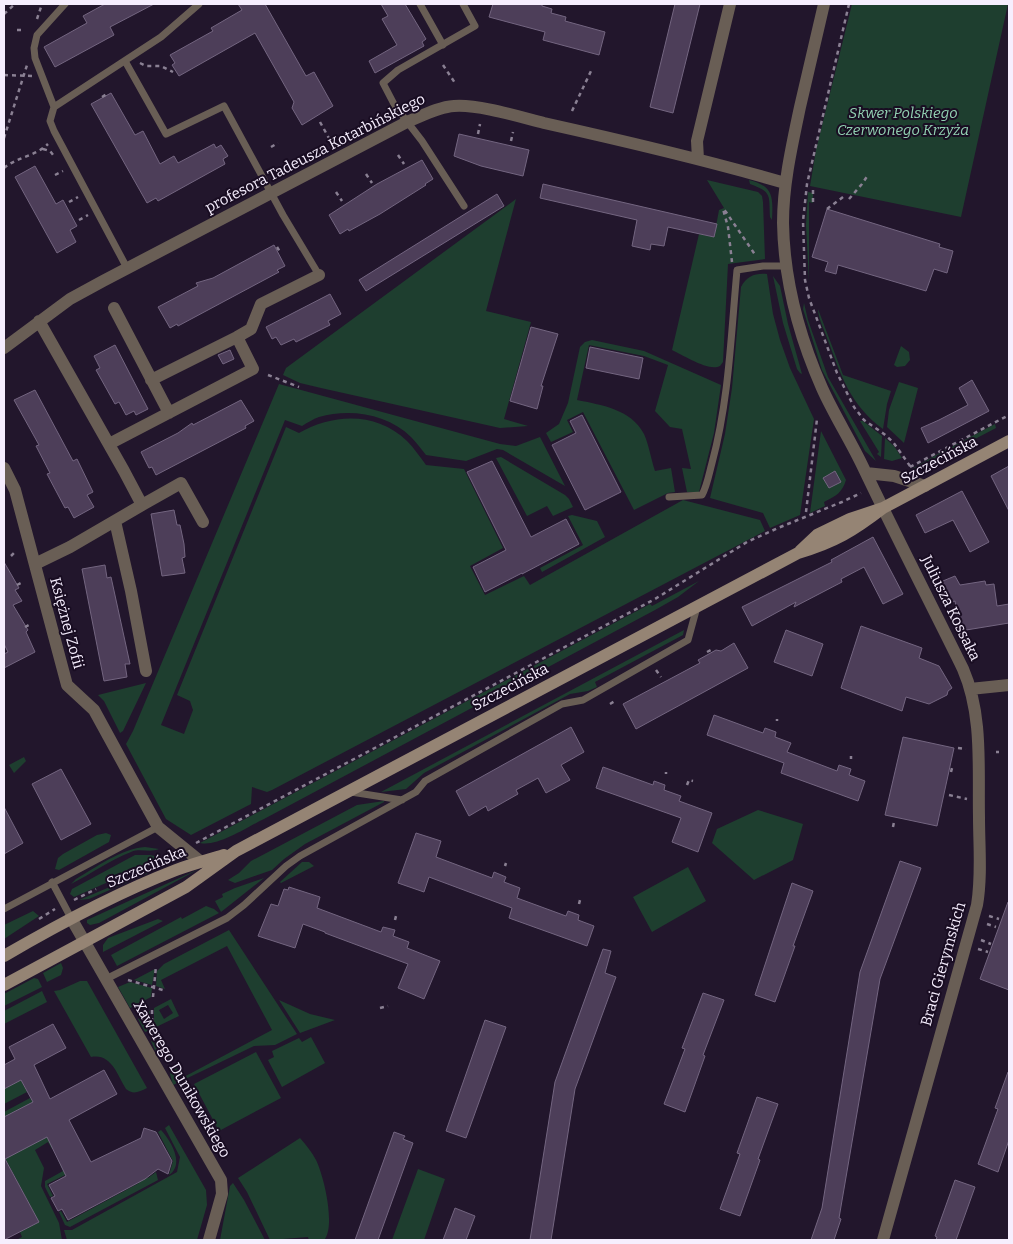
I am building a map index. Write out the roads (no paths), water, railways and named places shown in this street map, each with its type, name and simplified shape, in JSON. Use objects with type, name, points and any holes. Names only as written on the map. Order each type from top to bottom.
[{"type":"street","points":[[698,159],[697,141],[730,4]]},
{"type":"street","name":"Juliusza Kossaka","points":[[824,4],[785,182],[783,223],[786,266],[796,317],[823,389],[963,669],[970,689]]},
{"type":"street","name":"profesora Tadeusza Kotarbińskiego","points":[[4,348],[70,299],[127,268],[408,122],[436,110],[454,106],[475,107],[698,159],[785,182]]},
{"type":"street","points":[[151,380],[251,329],[261,304],[319,275]]},
{"type":"street","points":[[114,308],[169,413]]},
{"type":"street","points":[[39,321],[110,444],[142,505]]},
{"type":"street","points":[[110,444],[253,369],[237,337]]},
{"type":"street","name":"Szczecińska","points":[[4,985],[186,887],[236,851],[798,553],[842,537],[883,508],[1009,441]]},
{"type":"street","name":"Księżnej Zofii","points":[[4,468],[15,490],[67,685],[94,710],[158,827],[201,862]]},
{"type":"street","points":[[866,473],[894,476],[925,486]]},
{"type":"street","points":[[35,564],[181,483],[203,522]]},
{"type":"street","points":[[115,521],[131,591],[146,671]]},
{"type":"street","points":[[970,689],[1009,688]]},
{"type":"street","name":"Braci Gierymskich","points":[[883,1240],[979,897],[978,725],[970,689]]},
{"type":"street","name":"Szczecińska","points":[[4,956],[71,918],[177,870],[236,851]]},
{"type":"street","points":[[71,918],[85,941]]},
{"type":"street","name":"Xawerego Dunikowskiego","points":[[85,941],[221,1180],[222,1194],[209,1240]]},
{"type":"lane","points":[[65,4],[37,36],[34,48],[35,58],[54,108],[50,121],[54,131],[127,268]]},
{"type":"lane","points":[[54,108],[168,31],[199,4]]},
{"type":"lane","points":[[420,4],[442,45]]},
{"type":"lane","points":[[463,4],[475,26],[398,70],[383,83],[395,106],[408,122],[464,206]]},
{"type":"lane","points":[[125,61],[166,134],[224,106],[319,275]]},
{"type":"lane","points":[[668,497],[702,495],[708,478],[719,437],[727,387],[737,270],[763,266],[786,266]]},
{"type":"lane","points":[[106,979],[227,918],[293,861],[416,792],[424,781],[562,704],[583,700],[688,640],[697,606]]},
{"type":"lane","points":[[348,792],[402,800]]},
{"type":"lane","points":[[4,909],[158,827]]},
{"type":"lane","points":[[52,882],[71,918]]},
{"type":"park label","name":"Skwer Polskiego Czerwonego Krzyża","points":[[903,122]]}]
